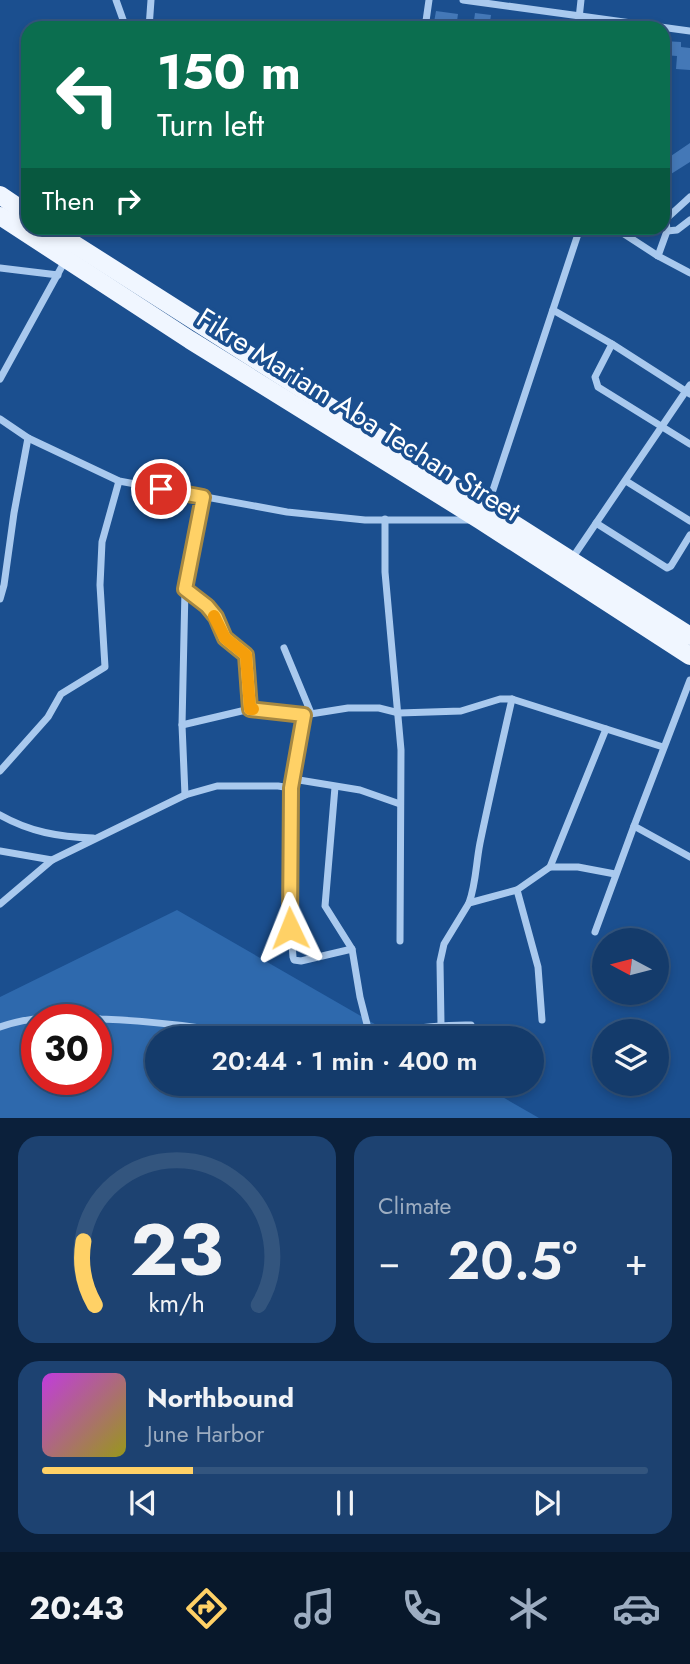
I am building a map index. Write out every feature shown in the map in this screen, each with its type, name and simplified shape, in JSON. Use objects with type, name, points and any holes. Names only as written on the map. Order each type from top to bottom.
[{"type":"main road","points":[[0,195],[21,209]]},
{"type":"main road","name":"Fikre Mariam Aba Techan Street","points":[[0,216],[21,224]]},
{"type":"main road","name":"Fikre Mariam Aba Techan Street","points":[[50,235],[71,243],[311,396],[690,656]]},
{"type":"main road","name":"Fikre Mariam Aba Techan Street","points":[[484,513],[570,560],[690,636]]},
{"type":"street","points":[[116,0],[124,21]]},
{"type":"street","points":[[150,21],[151,0]]},
{"type":"street","points":[[426,21],[429,0]]},
{"type":"street","points":[[463,0],[616,21]]},
{"type":"street","points":[[579,21],[581,0]]},
{"type":"street","points":[[670,28],[690,31]]},
{"type":"street","points":[[670,215],[690,197]]},
{"type":"street","points":[[670,231],[677,230],[690,220]]},
{"type":"street","points":[[0,419],[29,438],[119,481],[287,512],[365,520],[484,513],[578,235]]},
{"type":"street","points":[[626,235],[690,273]]},
{"type":"street","points":[[658,256],[666,235]]},
{"type":"street","points":[[0,379],[58,275],[71,243]]},
{"type":"street","points":[[0,268],[58,275]]},
{"type":"street","points":[[553,310],[689,390],[661,426],[570,560]]},
{"type":"street","points":[[612,344],[595,377],[598,387],[690,444]]},
{"type":"street","points":[[0,599],[29,438]]},
{"type":"street","points":[[0,771],[48,717],[61,694],[105,667],[100,585],[102,542],[119,481]]},
{"type":"street","points":[[626,481],[690,522]]},
{"type":"street","points":[[185,795],[182,725],[185,589],[203,497]]},
{"type":"street","points":[[385,519],[385,572],[399,713],[400,942]]},
{"type":"street","points":[[596,523],[667,568],[671,566],[690,535]]},
{"type":"street","points":[[185,589],[207,606],[216,617],[225,638],[246,655],[250,709]]},
{"type":"street","points":[[284,648],[307,714],[292,783],[289,903],[293,957],[294,960],[301,961],[352,949]]},
{"type":"street","points":[[596,928],[690,680]]},
{"type":"street","points":[[182,725],[250,709],[307,714],[358,708],[379,708],[399,713],[461,711],[499,699],[512,699],[663,747]]},
{"type":"street","points":[[441,1024],[440,962],[444,944],[473,892],[478,852],[512,699]]},
{"type":"street","points":[[469,903],[517,890],[550,867],[606,729]]},
{"type":"street","points":[[0,904],[52,860],[185,795],[217,786],[278,786],[292,783],[335,786],[375,794],[400,804]]},
{"type":"street","points":[[335,786],[325,906],[352,949],[367,1026]]},
{"type":"street","points":[[0,815],[47,834],[94,838]]},
{"type":"street","points":[[634,826],[690,857]]},
{"type":"street","points":[[0,851],[52,860]]},
{"type":"street","points":[[550,867],[578,867],[615,874]]},
{"type":"street","points":[[517,890],[537,967],[541,1020]]},
{"type":"street","points":[[0,1027],[37,1018],[68,1017],[190,1026]]},
{"type":"street","points":[[429,1026],[471,1025]]},
{"type":"shaded area","points":[[177,910],[378,1026],[145,1026],[145,1096],[501,1096],[539,1118],[0,1118],[0,997]]},
{"type":"building","points":[[436,11],[458,14],[457,21],[434,21]]},
{"type":"building","points":[[475,13],[491,15],[490,21],[474,21]]},
{"type":"building","points":[[670,41],[681,42],[681,47],[690,48],[690,70],[676,69],[677,56],[670,56]]},
{"type":"building","points":[[690,143],[690,162],[670,175],[670,157]]},
{"type":"slow traffic","points":[[214,616],[225,638],[246,655],[250,709],[253,709]]},
{"type":"route","points":[[161,489],[203,497],[185,589],[207,606],[216,617],[225,638],[246,655],[250,709],[304,715],[291,788],[290,928]]}]
